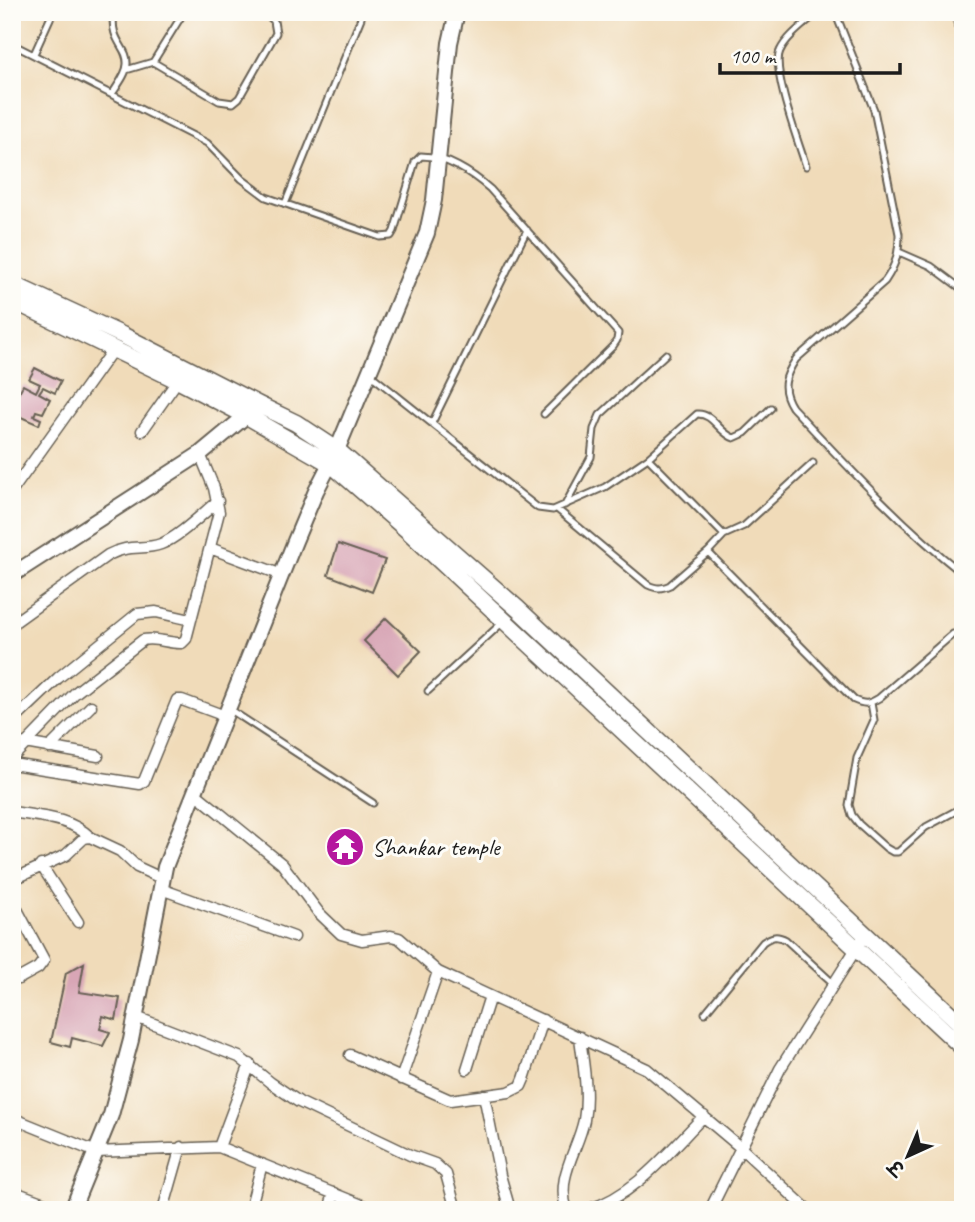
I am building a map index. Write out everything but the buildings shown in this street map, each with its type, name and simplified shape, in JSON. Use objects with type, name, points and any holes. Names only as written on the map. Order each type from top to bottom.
[{"type":"main road","points":[[12,284],[181,374],[247,416],[334,457],[406,529],[963,1048]]},
{"type":"main road","points":[[14,306],[259,404],[296,424],[518,609],[963,1026]]},
{"type":"street","points":[[72,1210],[111,1115],[136,1017],[165,867],[316,491],[334,457],[426,233],[440,159],[450,43],[457,12]]},
{"type":"street","points":[[961,12],[959,22],[963,31]]},
{"type":"street","points":[[12,491],[114,348]]},
{"type":"street","points":[[142,431],[181,374]]},
{"type":"street","points":[[12,575],[200,454],[259,404]]},
{"type":"street","points":[[12,758],[75,693],[143,640],[150,638],[182,643],[191,620],[219,512],[218,501],[200,454]]},
{"type":"street","points":[[12,624],[108,555],[121,548],[151,547],[166,542],[218,501]]},
{"type":"street","points":[[210,548],[282,575]]},
{"type":"street","points":[[12,722],[58,678],[137,614],[156,612],[191,620]]},
{"type":"street","points":[[12,764],[140,784],[144,781],[177,700],[227,712]]},
{"type":"street","points":[[49,748],[91,706]]},
{"type":"street","points":[[25,743],[98,756]]},
{"type":"street","points":[[195,793],[282,864],[319,913],[341,934],[362,940],[391,936],[399,938],[438,972],[647,1069],[741,1148],[808,1210]]},
{"type":"street","points":[[12,812],[63,821],[81,829],[90,837],[120,851],[162,884],[293,937]]},
{"type":"street","points":[[12,880],[66,855],[84,838],[90,837]]},
{"type":"street","points":[[41,865],[78,922]]},
{"type":"street","points":[[12,900],[44,960],[38,968],[18,979]]},
{"type":"street","points":[[710,1210],[780,1069],[866,933]]},
{"type":"street","points":[[401,1079],[438,972]]},
{"type":"street","points":[[467,1069],[490,996]]},
{"type":"street","points":[[136,1017],[222,1050],[250,1064],[271,1083],[299,1102],[442,1169],[448,1180],[456,1210]]},
{"type":"street","points":[[351,1055],[450,1100],[509,1092],[521,1086],[542,1020]]},
{"type":"street","points":[[567,1210],[562,1193],[563,1182],[583,1121],[586,1101],[580,1037]]},
{"type":"street","points":[[219,1147],[250,1064]]},
{"type":"street","points":[[484,1095],[510,1210]]},
{"type":"street","points":[[587,1210],[606,1204],[626,1192],[704,1116]]},
{"type":"street","points":[[12,1118],[96,1152],[219,1147],[374,1210]]},
{"type":"street","points":[[163,1210],[181,1147]]},
{"type":"street","points":[[250,1210],[262,1164]]},
{"type":"street","points":[[12,1191],[63,1210]]},
{"type":"street","points":[[329,1210],[334,1193]]},
{"type":"lane","points":[[34,54],[53,12]]},
{"type":"lane","points":[[112,94],[128,62],[115,39],[112,27],[114,12]]},
{"type":"lane","points":[[126,70],[153,62],[184,12]]},
{"type":"lane","points":[[153,62],[219,101],[233,103],[239,98],[276,33],[274,21],[264,12]]},
{"type":"lane","points":[[806,166],[779,77],[778,54],[784,44],[818,12]]},
{"type":"lane","points":[[835,12],[874,110],[900,234],[899,252],[895,267],[885,281],[796,359],[783,385],[784,395],[792,407],[887,508],[910,531],[963,574]]},
{"type":"lane","points":[[285,204],[361,18]]},
{"type":"lane","points":[[12,44],[207,143],[252,188],[266,197],[386,238],[394,231],[417,159],[425,156],[440,159],[476,177],[618,333],[613,346],[544,414]]},
{"type":"lane","points":[[432,423],[527,230]]},
{"type":"lane","points":[[899,252],[931,266],[963,290]]},
{"type":"lane","points":[[565,505],[591,457],[594,429],[600,415],[666,354]]},
{"type":"lane","points":[[368,372],[538,508],[546,511],[604,487],[648,458],[696,414],[706,414],[728,436],[734,438],[745,433],[771,408]]},
{"type":"lane","points":[[648,458],[724,535]]},
{"type":"lane","points":[[556,509],[648,585],[663,589],[708,552],[724,535],[744,526],[813,463]]},
{"type":"lane","points":[[708,552],[854,700],[863,704],[871,703],[953,634]]},
{"type":"lane","points":[[428,691],[505,620]]},
{"type":"lane","points":[[871,703],[874,720],[857,758],[849,805],[859,824],[886,848],[898,852],[926,827],[963,807]]},
{"type":"lane","points":[[227,712],[373,803]]},
{"type":"lane","points":[[705,1013],[763,942],[771,936],[786,940],[834,984]]},
{"type":"place","name":"Shankar temple","points":[[345,847]]}]
